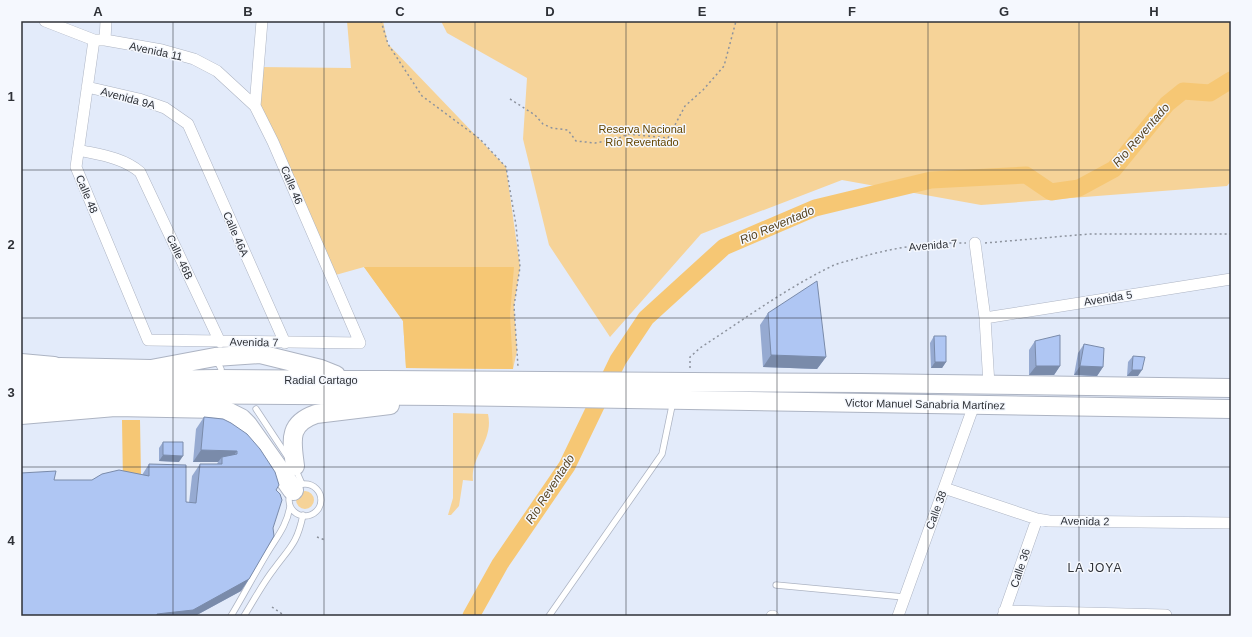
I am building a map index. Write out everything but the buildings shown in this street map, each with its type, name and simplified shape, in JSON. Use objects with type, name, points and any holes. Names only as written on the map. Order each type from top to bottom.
[{"type":"highway","points":[[21,364],[54,367],[93,382]]},
{"type":"highway","points":[[21,414],[115,406],[218,408],[241,419],[247,425],[292,494]]},
{"type":"main road","points":[[54,367],[151,369],[222,357],[260,354],[321,369],[348,380]]},
{"type":"main road","name":"Radial Cartago","points":[[21,382],[216,379],[348,380],[526,387],[619,400]]},
{"type":"main road","name":"Radial Cartago","points":[[21,398],[114,394],[442,396],[526,387],[620,382]]},
{"type":"main road","name":"Victor Manuel Sanabria Martínez","points":[[620,382],[861,383],[1231,388]]},
{"type":"main road","points":[[789,402],[790,398],[798,394],[835,395],[849,392],[856,389],[861,383]]},
{"type":"main road","points":[[295,466],[292,440],[293,432],[307,417],[316,414],[383,406],[442,396]]},
{"type":"main road","name":"Victor Manuel Sanabria Martínez","points":[[619,400],[1231,409]]},
{"type":"main road","points":[[218,408],[383,406]]},
{"type":"street","name":"Avenida 11","points":[[45,21],[100,40],[162,50],[194,59],[217,71],[255,106]]},
{"type":"street","name":"Calle 48","points":[[106,21],[87,87],[76,167],[148,340]]},
{"type":"street","points":[[255,106],[262,21]]},
{"type":"street","name":"Avenida 9A","points":[[87,87],[139,99],[165,108],[188,124]]},
{"type":"street","name":"Calle 46","points":[[255,106],[273,142],[360,343]]},
{"type":"street","name":"Calle 46A","points":[[188,124],[285,343]]},
{"type":"street","name":"Calle 46B","points":[[78,150],[119,159],[130,164],[140,172],[222,357]]},
{"type":"street","points":[[975,243],[985,318],[989,385]]},
{"type":"street","name":"Avenida 5","points":[[985,318],[1231,279]]},
{"type":"street","name":"Avenida 7","points":[[148,340],[222,357],[285,343],[360,343]]},
{"type":"street","name":"Calle 38","points":[[898,616],[974,405]]},
{"type":"street","name":"Avenida 2","points":[[944,488],[1037,519],[1231,523]]},
{"type":"street","name":"Calle 36","points":[[1004,614],[1037,519]]},
{"type":"street","points":[[1004,614],[1166,615]]},
{"type":"lane","points":[[549,616],[662,454],[674,401]]},
{"type":"lane","points":[[231,616],[267,553],[281,533],[289,516],[292,494],[295,466],[256,409]]},
{"type":"lane","points":[[272,448],[292,494],[293,510],[303,515],[313,513],[320,506],[321,496],[312,485],[292,494]]},
{"type":"lane","points":[[244,616],[274,568],[292,548],[300,531],[303,515]]},
{"type":"lane","points":[[776,585],[904,597]]},
{"type":"path","points":[[381,21],[388,44],[422,96],[480,138],[506,167],[516,225],[520,267],[514,306],[526,387]]},
{"type":"path","points":[[510,99],[535,115],[543,124],[552,128],[568,130],[576,141],[595,143],[617,140],[628,134],[668,138],[685,106],[703,90],[724,66],[736,21]]},
{"type":"path","name":"Avenida 7","points":[[690,382],[690,357],[700,348],[793,288],[833,266],[871,254],[911,246],[946,242],[975,243],[1018,241],[1089,234],[1231,234]]},
{"type":"path","points":[[317,537],[325,540]]},
{"type":"path","points":[[272,607],[285,616]]},
{"type":"green space","points":[[347,21],[383,21],[388,44],[506,167],[520,267],[514,306],[517,351],[513,369],[406,368],[403,321],[364,267],[332,276],[255,106],[258,67],[351,68]]},
{"type":"green space","name":"Reserva Nacional Río Reventado","points":[[441,21],[1231,21],[1231,181],[1227,186],[981,205],[842,180],[701,234],[610,337],[549,245],[523,139],[527,78],[447,33]]},
{"type":"green space","points":[[453,413],[488,414],[489,424],[488,432],[475,464],[473,481],[463,480],[459,506],[451,515],[448,515],[453,498]]},
{"type":"green space","points":[[305,491],[311,494],[314,500],[311,506],[305,509],[299,506],[296,500],[299,494]]},
{"type":"shaded area","points":[[364,267],[514,267],[510,315],[513,369],[406,368],[403,321]]},
{"type":"shaded area","points":[[122,420],[140,420],[141,476],[123,483]]},
{"type":"waterway","name":"Rio Reventado","points":[[471,616],[500,564],[567,466],[618,360],[646,318],[724,247],[815,208],[931,180],[1026,175],[1051,192],[1079,188],[1114,169],[1167,104],[1183,91],[1210,93],[1231,80]]},
{"type":"district","name":"LA JOYA","points":[[1095,568]]}]
